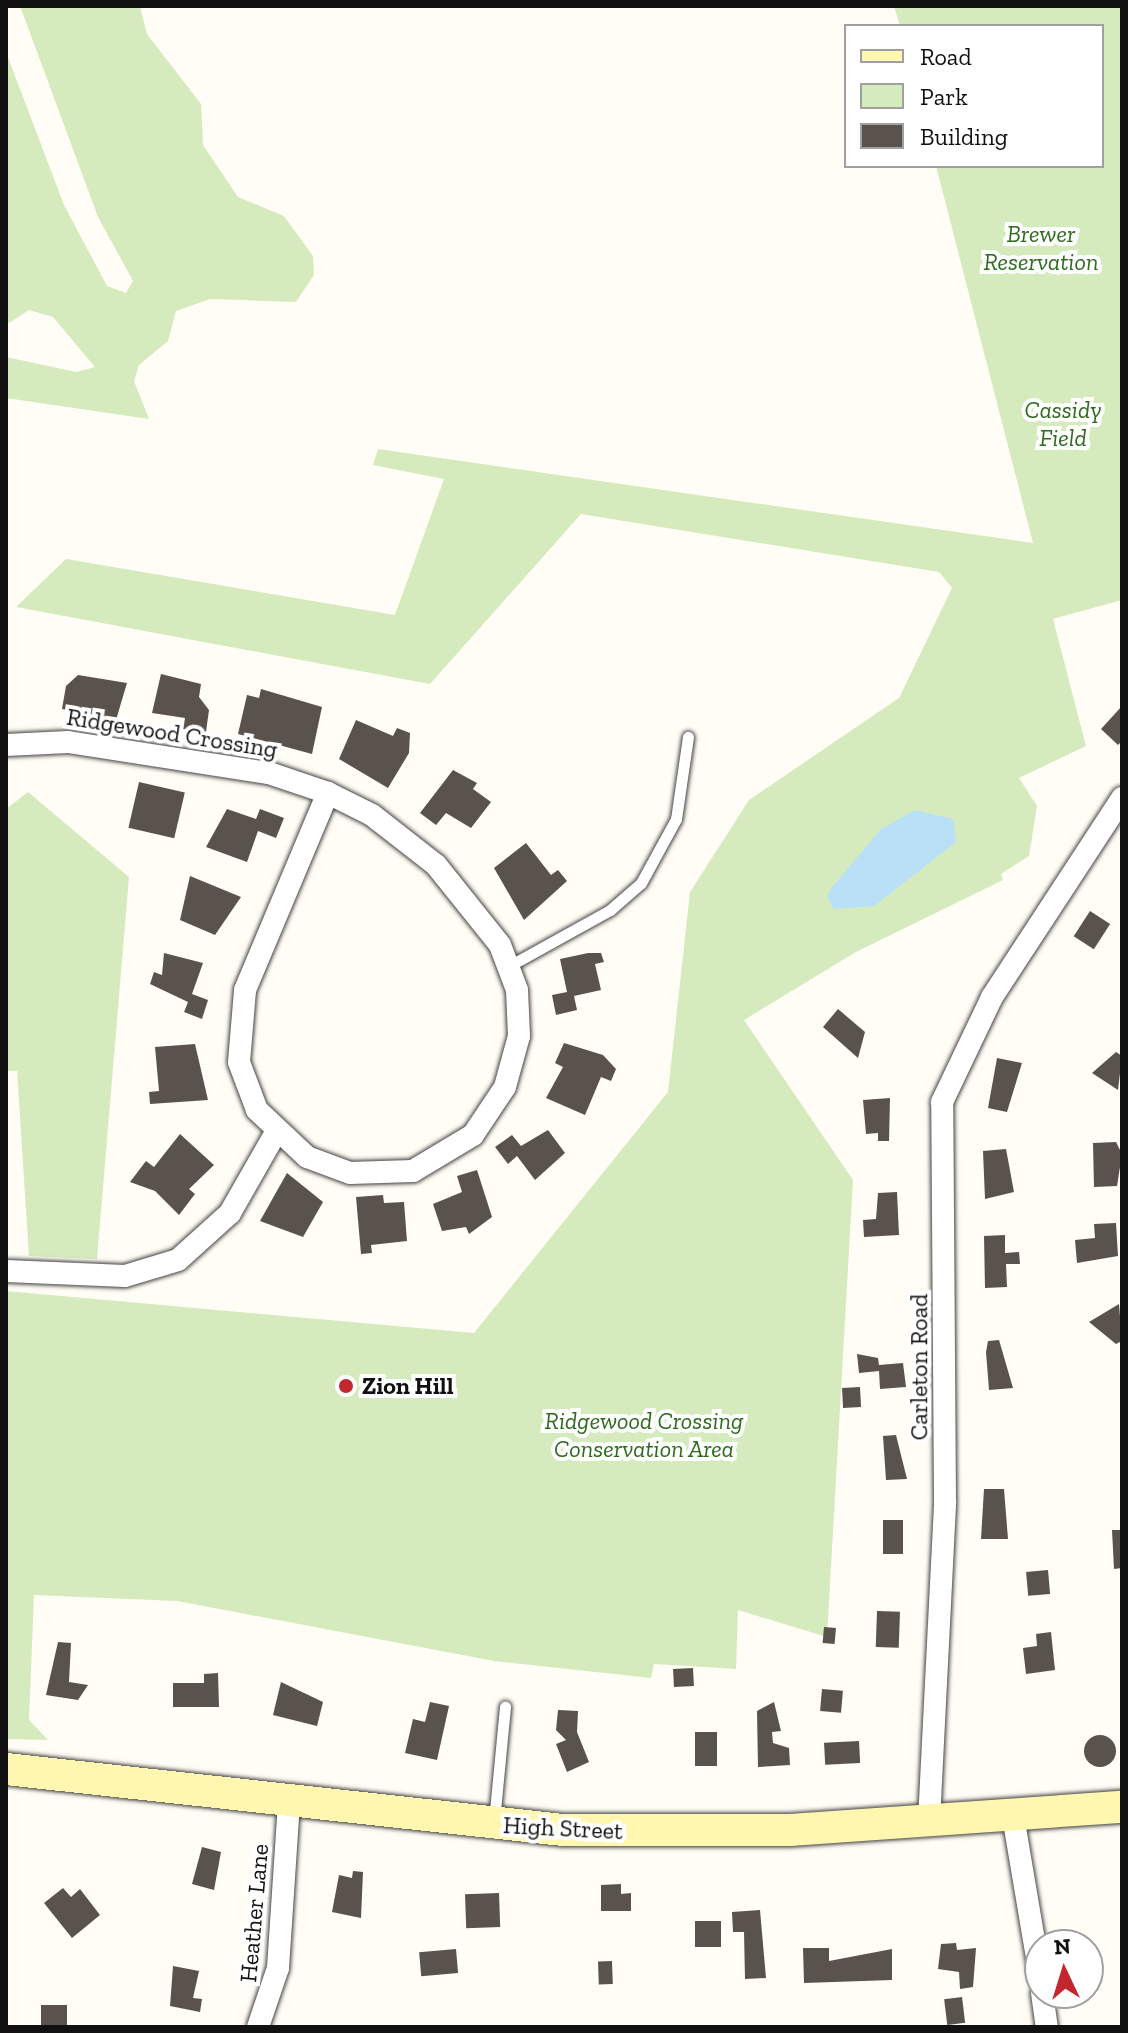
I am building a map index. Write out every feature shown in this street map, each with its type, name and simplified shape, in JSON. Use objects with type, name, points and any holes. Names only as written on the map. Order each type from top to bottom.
[{"type":"main road","name":"High Street","points":[[6,1769],[493,1825],[720,1832],[1122,1807]]},
{"type":"street","name":"Ridgewood Crossing","points":[[6,745],[68,742],[269,773],[328,793],[372,815],[436,865],[509,966],[519,1014],[513,1064],[494,1108],[458,1148],[413,1171],[350,1173],[275,1134]]},
{"type":"street","points":[[6,1271],[125,1276],[178,1260],[230,1213],[275,1134],[245,1084],[240,1012],[328,793]]},
{"type":"street","name":"Carleton Road","points":[[929,1821],[945,1478],[941,1117],[970,1033],[1122,798]]},
{"type":"street","name":"Heather Lane","points":[[258,2027],[278,1968],[289,1801]]},
{"type":"street","points":[[1013,1816],[1032,1929]]},
{"type":"lane","points":[[509,966],[610,910],[641,883],[676,819],[688,737]]},
{"type":"lane","points":[[493,1825],[505,1707]]},
{"type":"green space","points":[[20,6],[140,6],[147,34],[201,104],[203,145],[238,197],[284,216],[313,256],[314,275],[296,302],[210,299],[176,311],[168,341],[139,365],[134,381],[149,419],[6,398],[6,357],[76,372],[95,367],[53,317],[29,310],[6,325],[6,52],[64,205],[107,286],[126,293],[133,281],[98,217]]},
{"type":"green space","name":"Ridgewood Crossing Conservation Area","points":[[894,6],[1122,6],[1122,600],[1053,619],[1086,746],[1019,778],[1037,806],[1029,856],[1001,874],[1003,880],[856,952],[744,1020],[853,1180],[827,1637],[738,1610],[736,1669],[654,1664],[651,1678],[494,1661],[177,1601],[34,1595],[29,1720],[48,1740],[6,1739],[6,1291],[474,1333],[668,1092],[690,892],[749,800],[899,698],[952,588],[939,572],[581,514],[430,684],[16,607],[66,559],[395,615],[444,479],[373,465],[378,449],[1033,543],[937,168],[1104,168],[1104,24],[899,24]]},
{"type":"green space","points":[[28,792],[129,877],[97,1259],[29,1256],[17,1071],[6,1071],[6,809]]},
{"type":"water","points":[[915,810],[953,819],[956,842],[874,906],[834,909],[827,896],[833,886],[881,829]]},
{"type":"building","points":[[161,674],[201,684],[199,697],[209,710],[206,732],[183,729],[185,718],[152,713]]},
{"type":"building","points":[[78,675],[127,683],[116,720],[62,709],[66,686]]},
{"type":"building","points":[[261,689],[322,707],[312,754],[238,734],[247,695],[259,698]]},
{"type":"building","points":[[1122,706],[1122,741],[1118,745],[1101,729]]},
{"type":"building","points":[[356,720],[393,736],[397,728],[410,733],[409,753],[388,788],[339,759]]},
{"type":"building","points":[[453,770],[477,783],[473,789],[491,802],[471,828],[446,813],[436,825],[420,813]]},
{"type":"building","points":[[139,782],[185,793],[174,838],[128,828]]},
{"type":"building","points":[[227,809],[256,819],[260,809],[284,818],[276,838],[258,831],[247,862],[206,847]]},
{"type":"building","points":[[526,843],[551,875],[558,870],[567,881],[524,920],[494,868]]},
{"type":"building","points":[[190,876],[241,897],[215,935],[180,920]]},
{"type":"building","points":[[1090,911],[1110,924],[1094,949],[1074,936]]},
{"type":"building","points":[[164,953],[203,963],[192,994],[208,1000],[202,1019],[184,1012],[188,1002],[150,984],[154,972],[162,975]]},
{"type":"building","points":[[601,953],[604,962],[595,964],[601,990],[574,996],[577,1010],[556,1015],[552,995],[567,992],[560,959]]},
{"type":"building","points":[[838,1009],[865,1032],[858,1058],[823,1027]]},
{"type":"building","points":[[564,1043],[603,1055],[616,1069],[611,1081],[601,1077],[585,1115],[546,1098],[563,1067],[555,1063]]},
{"type":"building","points":[[195,1044],[208,1100],[150,1104],[149,1092],[159,1091],[155,1047]]},
{"type":"building","points":[[1116,1052],[1122,1056],[1118,1090],[1092,1073]]},
{"type":"building","points":[[997,1058],[1022,1063],[1007,1112],[988,1108]]},
{"type":"building","points":[[890,1098],[889,1141],[878,1141],[878,1133],[866,1134],[863,1100]]},
{"type":"building","points":[[548,1130],[565,1153],[535,1180],[517,1156],[508,1164],[495,1147],[512,1135],[521,1146]]},
{"type":"building","points":[[180,1134],[214,1165],[189,1189],[195,1194],[179,1215],[155,1191],[130,1182],[146,1161],[154,1167]]},
{"type":"building","points":[[1116,1142],[1122,1154],[1117,1186],[1094,1187],[1093,1143]]},
{"type":"building","points":[[1006,1149],[1014,1192],[985,1199],[983,1151]]},
{"type":"building","points":[[477,1170],[492,1217],[469,1234],[466,1227],[442,1231],[433,1204],[462,1192],[457,1176]]},
{"type":"building","points":[[287,1173],[323,1202],[303,1237],[260,1221]]},
{"type":"building","points":[[897,1192],[899,1235],[864,1237],[863,1220],[876,1219],[878,1193]]},
{"type":"building","points":[[383,1195],[384,1203],[404,1202],[407,1241],[371,1245],[372,1253],[361,1254],[356,1197]]},
{"type":"building","points":[[1116,1223],[1118,1256],[1077,1263],[1075,1240],[1095,1238],[1094,1224]]},
{"type":"building","points":[[1005,1235],[1005,1253],[1019,1252],[1020,1264],[1006,1264],[1007,1287],[985,1288],[984,1236]]},
{"type":"building","points":[[1119,1304],[1122,1341],[1116,1344],[1089,1322]]},
{"type":"building","points":[[999,1340],[1013,1388],[989,1390],[988,1341]]},
{"type":"building","points":[[857,1354],[878,1358],[879,1365],[903,1363],[906,1387],[880,1389],[879,1371],[859,1373]]},
{"type":"building","points":[[860,1387],[861,1407],[843,1408],[842,1388]]},
{"type":"building","points":[[896,1435],[907,1479],[886,1480],[883,1436]]},
{"type":"building","points":[[984,1489],[1004,1489],[1008,1539],[981,1539]]},
{"type":"building","points":[[883,1520],[903,1520],[903,1554],[883,1554]]},
{"type":"building","points":[[1112,1530],[1122,1530],[1122,1568],[1114,1569]]},
{"type":"building","points":[[1048,1570],[1050,1594],[1028,1596],[1026,1572]]},
{"type":"building","points":[[877,1611],[900,1612],[899,1648],[876,1647]]},
{"type":"building","points":[[824,1627],[836,1628],[835,1644],[823,1643]]},
{"type":"building","points":[[1051,1632],[1055,1670],[1026,1674],[1023,1648],[1037,1646],[1036,1634]]},
{"type":"building","points":[[58,1642],[71,1643],[69,1682],[88,1685],[78,1700],[46,1695]]},
{"type":"building","points":[[693,1668],[694,1686],[674,1687],[673,1669]]},
{"type":"building","points":[[218,1673],[219,1707],[173,1707],[173,1683],[204,1683],[204,1674]]},
{"type":"building","points":[[281,1682],[323,1702],[317,1726],[273,1715]]},
{"type":"building","points":[[822,1689],[843,1691],[841,1713],[820,1711]]},
{"type":"building","points":[[430,1702],[449,1706],[437,1760],[405,1753],[413,1719],[425,1722]]},
{"type":"building","points":[[774,1702],[781,1731],[772,1732],[773,1743],[789,1748],[790,1765],[758,1767],[757,1711]]},
{"type":"building","points":[[558,1710],[578,1711],[577,1732],[589,1762],[567,1772],[556,1744],[566,1740],[556,1730]]},
{"type":"building","points":[[695,1732],[717,1732],[717,1766],[695,1766]]},
{"type":"building","points":[[1100,1735],[1111,1740],[1116,1751],[1111,1762],[1100,1767],[1089,1762],[1084,1751],[1089,1740]]},
{"type":"building","points":[[859,1741],[860,1763],[825,1765],[824,1743]]},
{"type":"building","points":[[202,1847],[221,1852],[214,1890],[192,1884]]},
{"type":"building","points":[[353,1871],[363,1872],[361,1918],[332,1912],[339,1875],[352,1878]]},
{"type":"building","points":[[621,1884],[621,1894],[631,1893],[631,1911],[601,1911],[601,1885]]},
{"type":"building","points":[[63,1888],[71,1897],[80,1889],[100,1915],[72,1938],[44,1903]]},
{"type":"building","points":[[499,1893],[500,1927],[466,1928],[465,1894]]},
{"type":"building","points":[[760,1910],[766,1978],[745,1979],[744,1932],[733,1932],[732,1912]]},
{"type":"building","points":[[695,1921],[721,1921],[721,1947],[695,1947]]},
{"type":"building","points":[[956,1943],[957,1950],[976,1948],[973,1987],[960,1989],[959,1972],[938,1969],[941,1944]]},
{"type":"building","points":[[803,1948],[829,1948],[829,1961],[892,1949],[892,1980],[804,1983]]},
{"type":"building","points":[[456,1949],[458,1973],[421,1976],[419,1952]]},
{"type":"building","points":[[598,1961],[612,1961],[613,1984],[599,1984]]},
{"type":"building","points":[[173,1966],[199,1971],[193,1998],[202,1999],[200,2012],[170,2006]]},
{"type":"building","points":[[962,1997],[965,2023],[947,2025],[944,1999]]},
{"type":"building","points":[[41,2005],[67,2005],[67,2027],[41,2027]]},
{"type":"place","name":"Zion Hill","points":[[346,1386]]},
{"type":"park label","name":"Brewer Reservation","points":[[1041,248]]},
{"type":"park label","name":"Cassidy Field","points":[[1063,424]]}]
